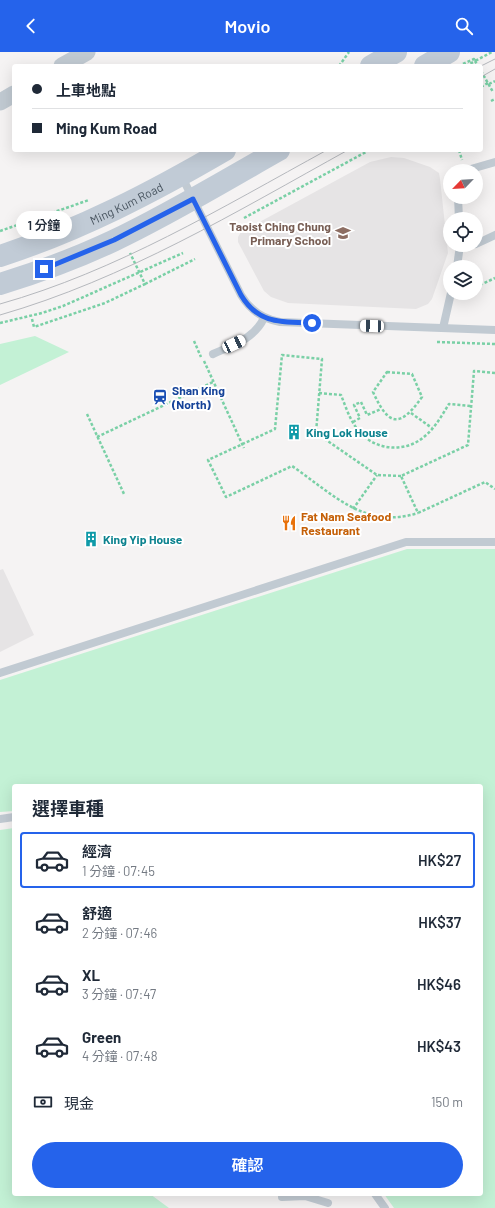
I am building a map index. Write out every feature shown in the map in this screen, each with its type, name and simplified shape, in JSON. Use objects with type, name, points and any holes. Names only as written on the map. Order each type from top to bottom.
[{"type":"main road","points":[[375,64],[396,52]]},
{"type":"main road","points":[[428,64],[449,52]]},
{"type":"main road","name":"Ming Kum Road","points":[[0,256],[63,233],[103,216],[221,152]]},
{"type":"main road","points":[[0,284],[58,264],[107,244],[193,199],[275,152]]},
{"type":"street","points":[[0,102],[12,95]]},
{"type":"lane","points":[[483,165],[495,162]]},
{"type":"lane","points":[[181,175],[245,302],[257,314],[264,318],[280,322],[495,330]]},
{"type":"lane","points":[[483,241],[495,235]]},
{"type":"lane","points":[[443,328],[449,300]]},
{"type":"lane","points":[[213,354],[251,336],[264,318]]},
{"type":"lane","points":[[0,673],[406,542],[495,542]]},
{"type":"lane","points":[[0,819],[12,817]]},
{"type":"lane","points":[[282,1197],[290,1196]]},
{"type":"lane","points":[[302,1196],[328,1203]]},
{"type":"lane","points":[[319,1196],[336,1208]]},
{"type":"lane","points":[[376,1196],[385,1208]]},
{"type":"path","points":[[340,64],[349,52]]},
{"type":"path","points":[[470,64],[492,52]]},
{"type":"path","points":[[463,64],[474,59],[475,61]]},
{"type":"path","points":[[483,75],[493,92]]},
{"type":"path","points":[[483,86],[495,81]]},
{"type":"path","points":[[491,101],[495,99]]},
{"type":"path","points":[[244,218],[366,152]]},
{"type":"path","points":[[460,152],[462,160]]},
{"type":"path","points":[[0,324],[63,306],[183,253]]},
{"type":"path","points":[[145,284],[195,259]]},
{"type":"path","points":[[483,284],[495,278]]},
{"type":"path","points":[[32,319],[34,327]]},
{"type":"path","points":[[194,341],[244,448]]},
{"type":"path","points":[[437,342],[495,344]]},
{"type":"path","points":[[495,373],[474,371],[468,445],[401,476],[376,475],[316,433],[322,359],[282,355],[275,429],[208,460],[226,497],[292,466],[353,509],[363,514],[385,519],[402,518],[418,513],[485,482],[495,489]]},
{"type":"path","points":[[387,372],[412,374],[422,397],[411,413],[406,417],[395,419],[384,414],[381,409],[373,392],[387,372]]},
{"type":"path","points":[[97,437],[213,382]]},
{"type":"path","points":[[319,393],[341,395],[353,422],[361,434],[369,440],[388,448],[398,448],[413,444],[426,436],[449,404],[471,406]]},
{"type":"path","points":[[353,422],[360,418],[354,405],[361,402],[367,415],[381,409]]},
{"type":"path","points":[[411,413],[432,428]]},
{"type":"path","points":[[87,414],[124,494]]},
{"type":"path","points":[[353,509],[376,475]]},
{"type":"path","points":[[401,476],[418,513]]},
{"type":"shaded area","name":"Taoist Ching Chung Primary School","points":[[391,157],[404,158],[430,167],[439,173],[444,212],[443,252],[448,253],[446,260],[443,260],[443,267],[432,299],[428,304],[416,309],[288,303],[271,297],[264,291],[238,242],[238,237],[241,232],[370,162]]},
{"type":"shaded area","points":[[3,569],[34,635],[0,652],[0,570]]},
{"type":"green space","points":[[35,336],[69,352],[0,385],[0,344]]},
{"type":"green space","points":[[407,549],[495,549],[495,1208],[394,1208],[385,1196],[483,1196],[483,784],[12,784],[12,811],[0,812],[0,680]]},
{"type":"green space","points":[[12,828],[12,1196],[153,1196],[169,1208],[0,1208],[0,830]]},
{"type":"tram line","points":[[483,65],[495,59]]},
{"type":"tram line","points":[[483,76],[495,69]]},
{"type":"tram line","points":[[0,304],[86,274],[127,256],[208,216],[323,152]]},
{"type":"tram line","points":[[0,315],[91,283],[136,263],[222,220],[344,152]]},
{"type":"place","name":"Taoist Ching Chung Primary School","points":[[343,233]]},
{"type":"place","name":"Shan King (North)","points":[[160,397]]},
{"type":"place","name":"King Lok House","points":[[294,432]]},
{"type":"place","name":"Fat Nam Seafood Restaurant","points":[[289,523]]},
{"type":"place","name":"King Yip House","points":[[91,539]]},
{"type":"route","points":[[44,269],[114,240],[154,221],[193,199],[241,295],[250,308],[257,314],[272,321],[312,323]]}]
